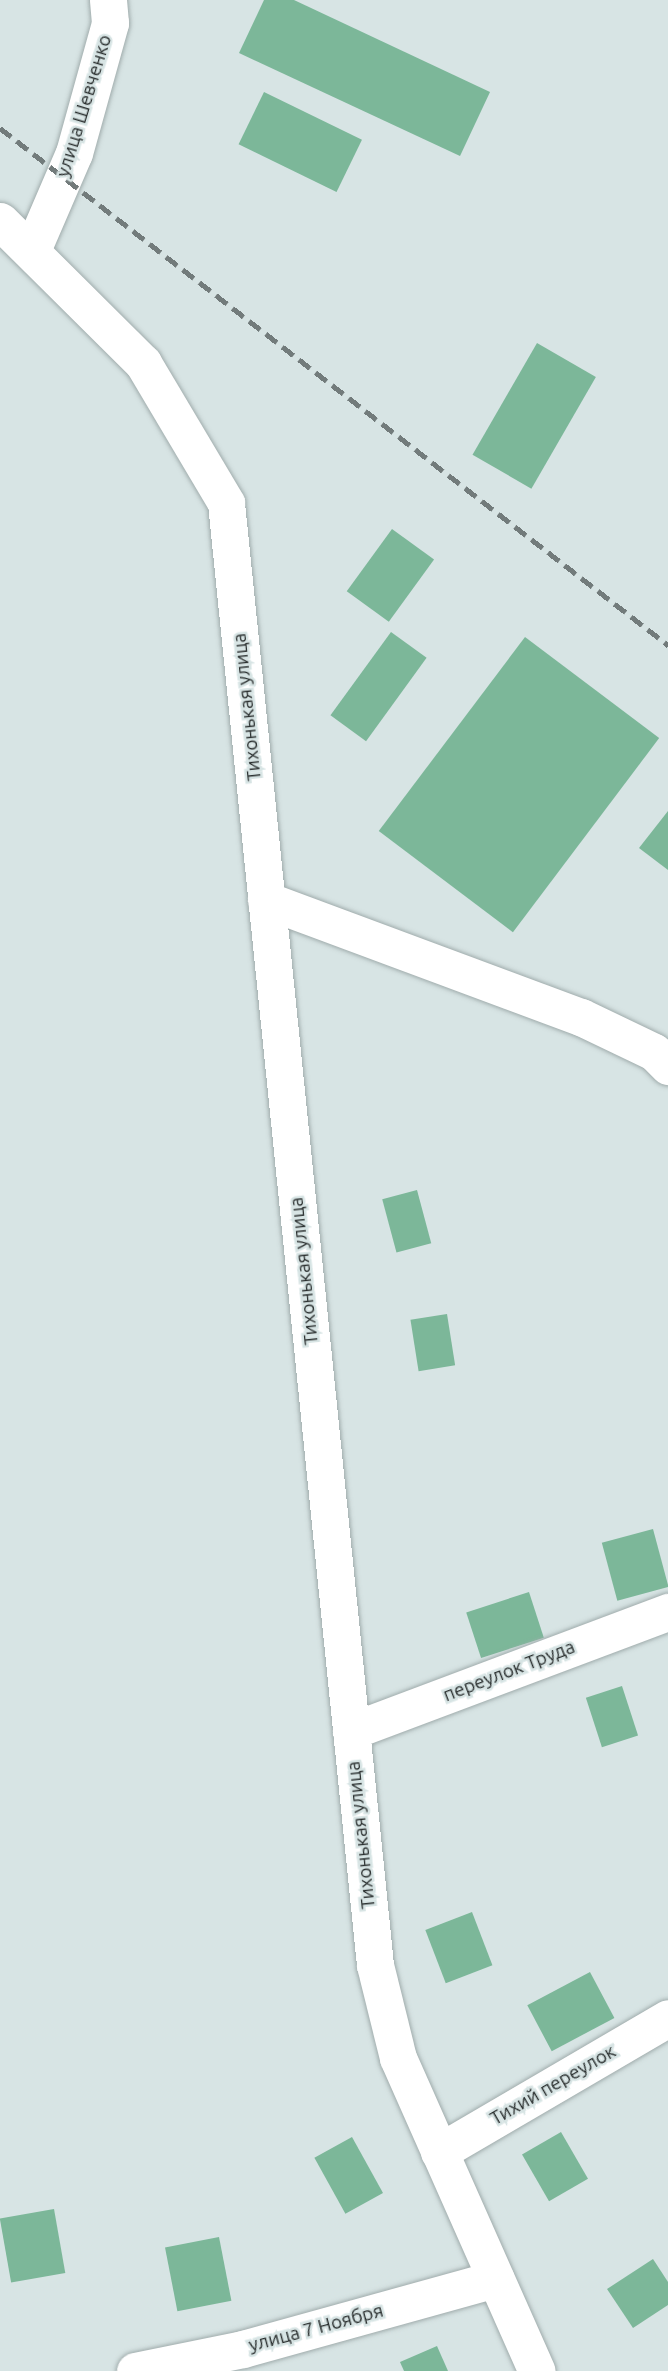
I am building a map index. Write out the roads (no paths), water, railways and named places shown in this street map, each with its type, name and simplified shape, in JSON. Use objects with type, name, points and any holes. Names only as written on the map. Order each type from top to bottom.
[{"type":"street","name":"улица Шевченко","points":[[33,248],[74,153],[110,23],[108,0]]},
{"type":"street","name":"Тихонькая улица","points":[[0,221],[33,248],[143,363],[226,503],[375,1965],[398,2058],[537,2371]]},
{"type":"street","points":[[267,900],[581,1017],[654,1052],[668,1066]]},
{"type":"street","name":"переулок Труда","points":[[351,1731],[668,1612]]},
{"type":"street","name":"Тихий переулок","points":[[439,2152],[668,2018]]},
{"type":"street","name":"улица 7 Ноября","points":[[135,2371],[243,2349],[495,2279]]},
{"type":"railway","points":[[0,128],[668,645]]}]
